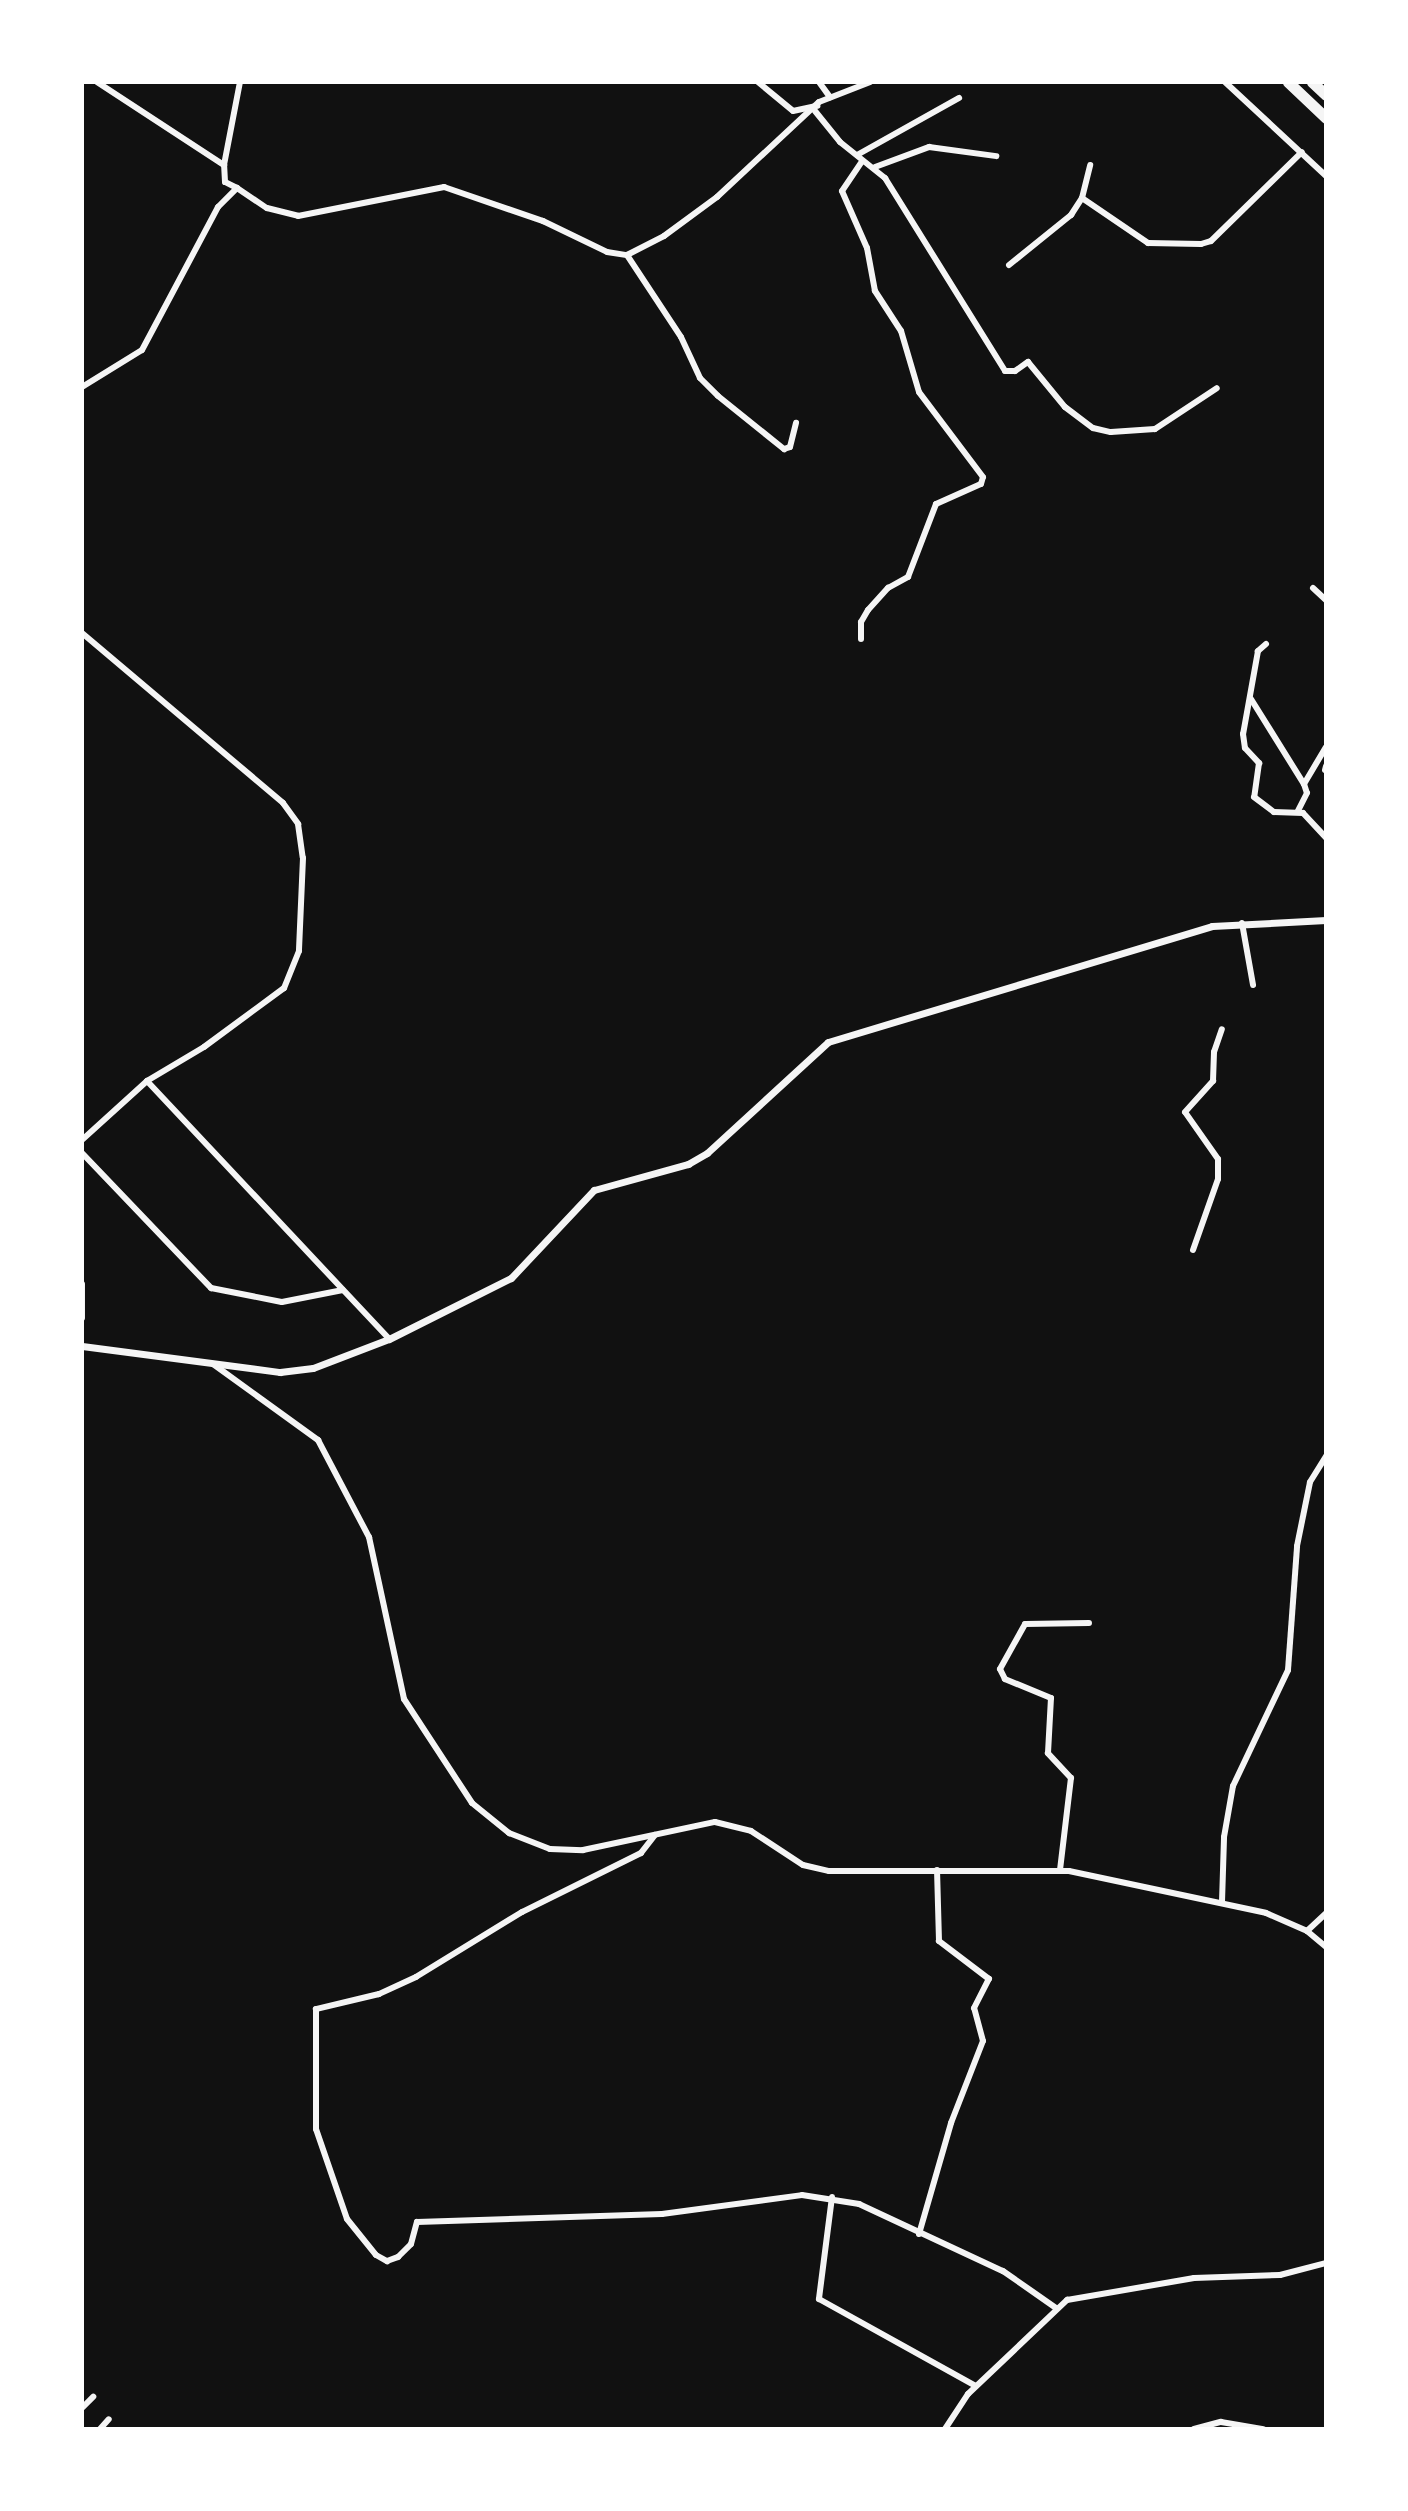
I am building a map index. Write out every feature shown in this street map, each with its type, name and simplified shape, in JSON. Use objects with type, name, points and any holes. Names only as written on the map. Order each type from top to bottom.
[{"type":"highway","points":[[1288,82],[1326,118]]},
{"type":"highway","points":[[1312,82],[1326,95]]},
{"type":"street","points":[[97,82],[224,165]]},
{"type":"street","points":[[240,82],[224,165],[225,182],[267,208],[298,216],[444,187],[543,221],[607,252],[627,255],[664,236],[717,197],[830,97],[870,82]]},
{"type":"street","points":[[758,82],[793,111],[816,109]]},
{"type":"street","points":[[819,82],[830,97]]},
{"type":"street","points":[[1225,82],[1326,176]]},
{"type":"street","points":[[861,639],[861,622],[868,610],[888,588],[908,577],[936,504],[981,484],[983,477],[919,392],[901,331],[875,291],[867,248],[842,191],[860,158],[959,98]]},
{"type":"street","points":[[816,109],[860,158],[875,167],[919,228],[940,274],[999,364],[1010,373],[1028,362],[1065,407],[1087,424],[1111,432],[1155,429],[1217,388]]},
{"type":"street","points":[[875,167],[929,147],[996,156]]},
{"type":"street","points":[[1082,198],[1148,243],[1201,244],[1302,152]]},
{"type":"street","points":[[1009,265],[1071,215],[1082,198],[1090,165]]},
{"type":"street","points":[[82,387],[142,350],[218,207],[237,188]]},
{"type":"street","points":[[627,255],[681,337],[700,378],[718,396],[784,449],[790,447],[796,423]]},
{"type":"street","points":[[1313,588],[1326,600]]},
{"type":"street","points":[[82,633],[283,803],[301,838],[299,951],[284,988],[147,1081],[85,1132],[82,1140]]},
{"type":"street","points":[[1266,644],[1258,651],[1243,734],[1245,748],[1259,763],[1254,797],[1274,812],[1298,811],[1326,838]]},
{"type":"street","points":[[1251,699],[1304,784],[1307,793],[1298,811]]},
{"type":"street","points":[[1304,784],[1326,747]]},
{"type":"street","points":[[82,1346],[296,1371],[389,1339],[511,1278],[594,1190],[688,1164],[707,1153],[828,1042],[1174,936],[1242,923],[1326,920]]},
{"type":"street","points":[[1242,923],[1253,985]]},
{"type":"street","points":[[1193,1250],[1218,1179],[1218,1159],[1185,1114],[1213,1081],[1214,1052],[1222,1029]]},
{"type":"street","points":[[147,1081],[389,1339]]},
{"type":"street","points":[[82,1153],[211,1288],[282,1302],[343,1290]]},
{"type":"street","points":[[82,1284],[82,1318]]},
{"type":"street","points":[[206,1360],[318,1440],[369,1537],[404,1699],[472,1803],[509,1833],[550,1849],[583,1850],[715,1822],[751,1831],[815,1869],[1060,1870],[1266,1913],[1307,1931],[1326,1947]]},
{"type":"street","points":[[1222,1902],[1233,1786],[1288,1670],[1297,1546],[1310,1482],[1326,1456]]},
{"type":"street","points":[[1060,1870],[1071,1778],[1048,1753],[1051,1698],[1005,1679],[1000,1669],[1025,1624],[1089,1623]]},
{"type":"street","points":[[656,1835],[641,1853],[522,1912],[416,1977],[379,1994],[316,2009],[316,2129],[347,2219],[376,2255],[389,2261],[411,2244],[417,2222],[662,2214],[783,2195],[832,2197],[859,2204],[1003,2271],[1056,2308]]},
{"type":"street","points":[[919,2234],[951,2123],[983,2041],[973,2013],[989,1979],[939,1941],[937,1870]]},
{"type":"street","points":[[1307,1931],[1326,1913]]},
{"type":"street","points":[[832,2197],[819,2299],[976,2386]]},
{"type":"street","points":[[947,2428],[976,2386],[1026,2343],[1056,2308],[1082,2294],[1194,2278],[1280,2275],[1326,2263]]},
{"type":"street","points":[[82,2408],[93,2397]]},
{"type":"street","points":[[100,2429],[109,2419]]},
{"type":"street","points":[[1194,2429],[1221,2422],[1263,2429]]}]
